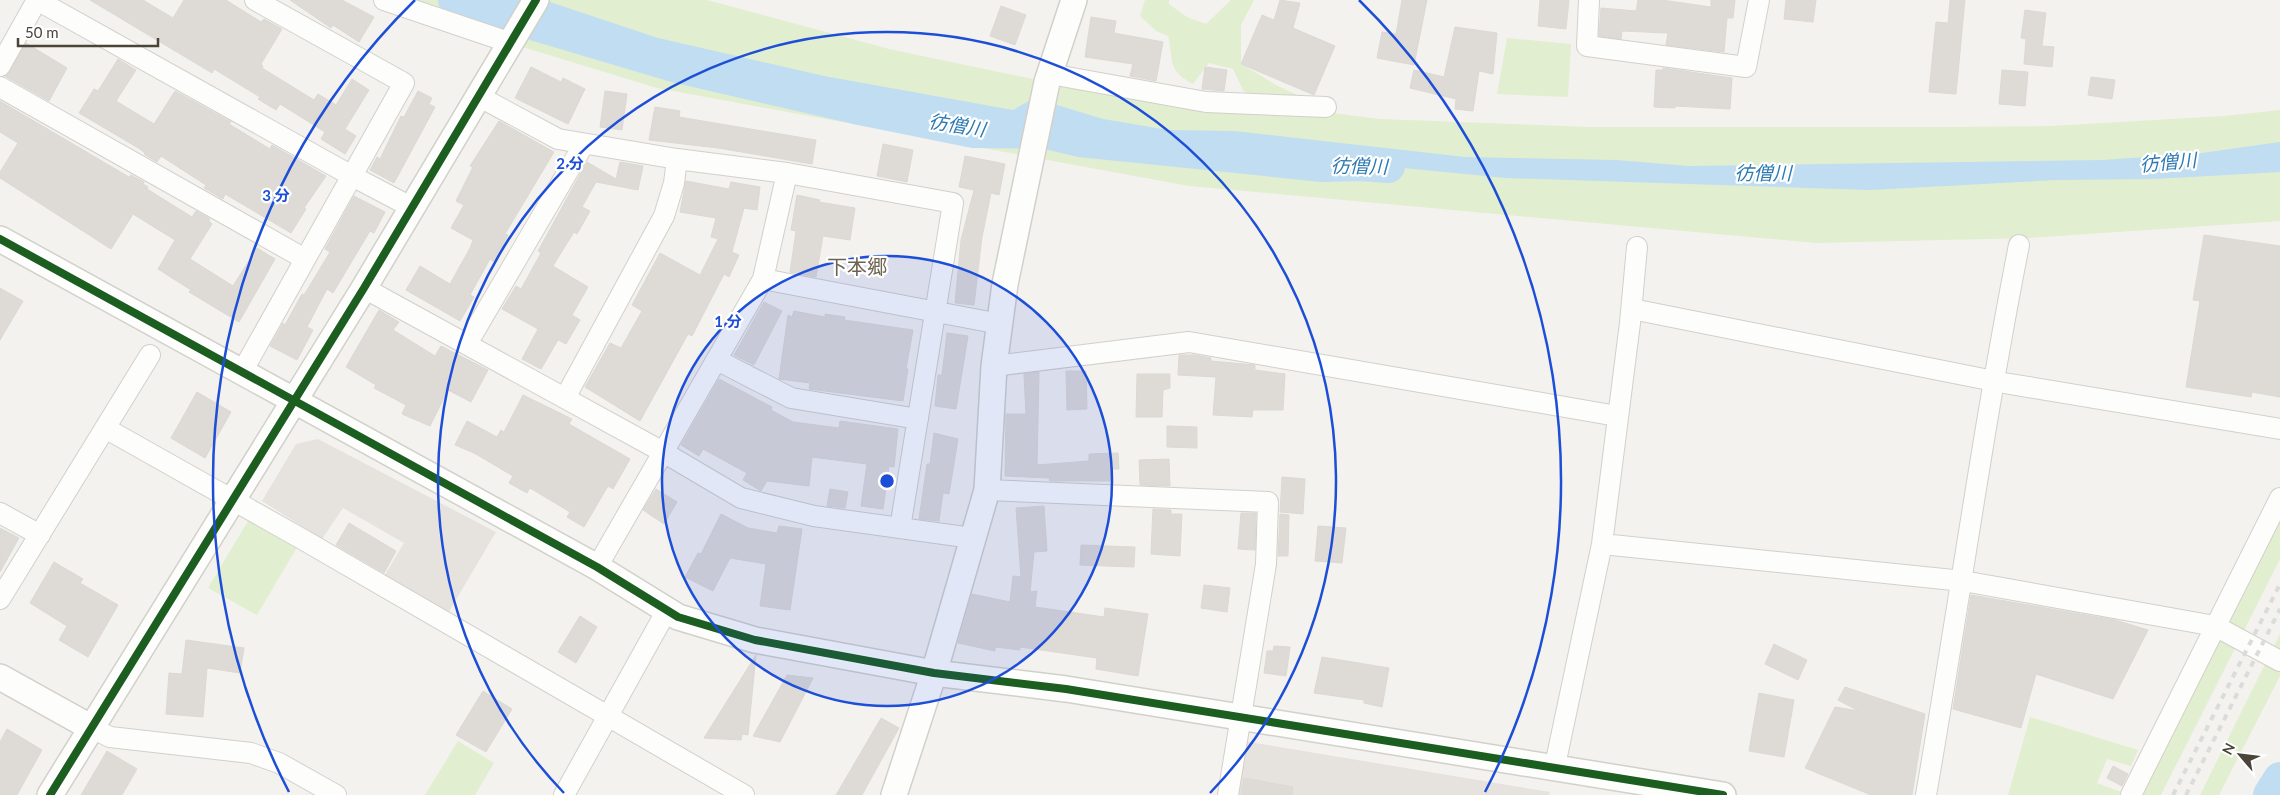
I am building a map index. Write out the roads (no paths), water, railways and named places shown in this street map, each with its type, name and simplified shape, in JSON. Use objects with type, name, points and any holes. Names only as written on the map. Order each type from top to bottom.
[{"type":"street","points":[[0,66],[37,0],[411,207]]},
{"type":"street","points":[[242,372],[404,83],[255,0]]},
{"type":"street","points":[[384,0],[512,41]]},
{"type":"street","points":[[50,795],[90,727],[295,401],[536,0]]},
{"type":"street","points":[[894,795],[934,673],[987,490],[994,366],[1005,284],[1048,78],[1074,0]]},
{"type":"street","points":[[1588,0],[1586,46],[1746,67],[1759,0]]},
{"type":"street","points":[[1048,78],[1206,102],[1326,107]]},
{"type":"street","points":[[0,87],[305,259]]},
{"type":"street","points":[[478,96],[558,139],[677,159],[787,173],[953,203],[900,528]]},
{"type":"street","points":[[467,344],[584,144]]},
{"type":"street","points":[[564,398],[664,216],[674,182],[677,159]]},
{"type":"street","points":[[597,567],[763,279],[787,173]]},
{"type":"street","points":[[0,240],[597,567],[678,616],[755,640],[934,673],[1066,690],[1554,770],[1680,786],[1724,795]]},
{"type":"street","points":[[1926,795],[1963,581],[1992,380],[2019,245]]},
{"type":"street","points":[[1554,770],[1602,544],[1632,309],[1637,247]]},
{"type":"street","points":[[763,279],[1000,324]]},
{"type":"street","points":[[364,288],[663,452],[741,498],[814,516],[972,538]]},
{"type":"street","points":[[1632,309],[1992,380],[2280,429]]},
{"type":"street","points":[[994,366],[1189,342],[1617,416]]},
{"type":"street","points":[[0,599],[150,355]]},
{"type":"street","points":[[717,360],[790,398],[918,419]]},
{"type":"street","points":[[105,428],[233,499],[609,715],[744,795]]},
{"type":"street","points":[[987,490],[1268,502],[1266,564],[1228,795]]},
{"type":"street","points":[[2131,795],[2280,498]]},
{"type":"street","points":[[0,513],[40,535]]},
{"type":"street","points":[[1602,544],[1963,581],[2215,626],[2280,661]]},
{"type":"street","points":[[564,795],[667,610]]},
{"type":"street","points":[[0,677],[110,737],[251,753],[279,763],[336,795]]},
{"type":"water","points":[[463,0],[544,0],[658,38],[824,76],[1013,110],[1034,98],[1103,119],[1168,130],[1234,131],[1465,157],[1616,160],[1688,166],[2103,160],[2202,153],[2280,142],[2280,172],[2155,179],[2055,180],[1870,190],[1506,178],[1383,166],[1309,164],[1128,145],[1037,131],[986,131],[835,103],[628,51],[496,13]]},
{"type":"waterway","name":"彷僧川","points":[[455,0],[677,66],[855,107],[974,131],[1046,132],[1080,140],[1323,165],[1361,164],[1388,166]]},
{"type":"waterway","points":[[2270,795],[2280,779]]},
{"type":"railway","points":[[2173,795],[2280,584]]},
{"type":"railway","points":[[2186,795],[2280,609]]},
{"type":"district","name":"下本郷","points":[[857,267]]}]
